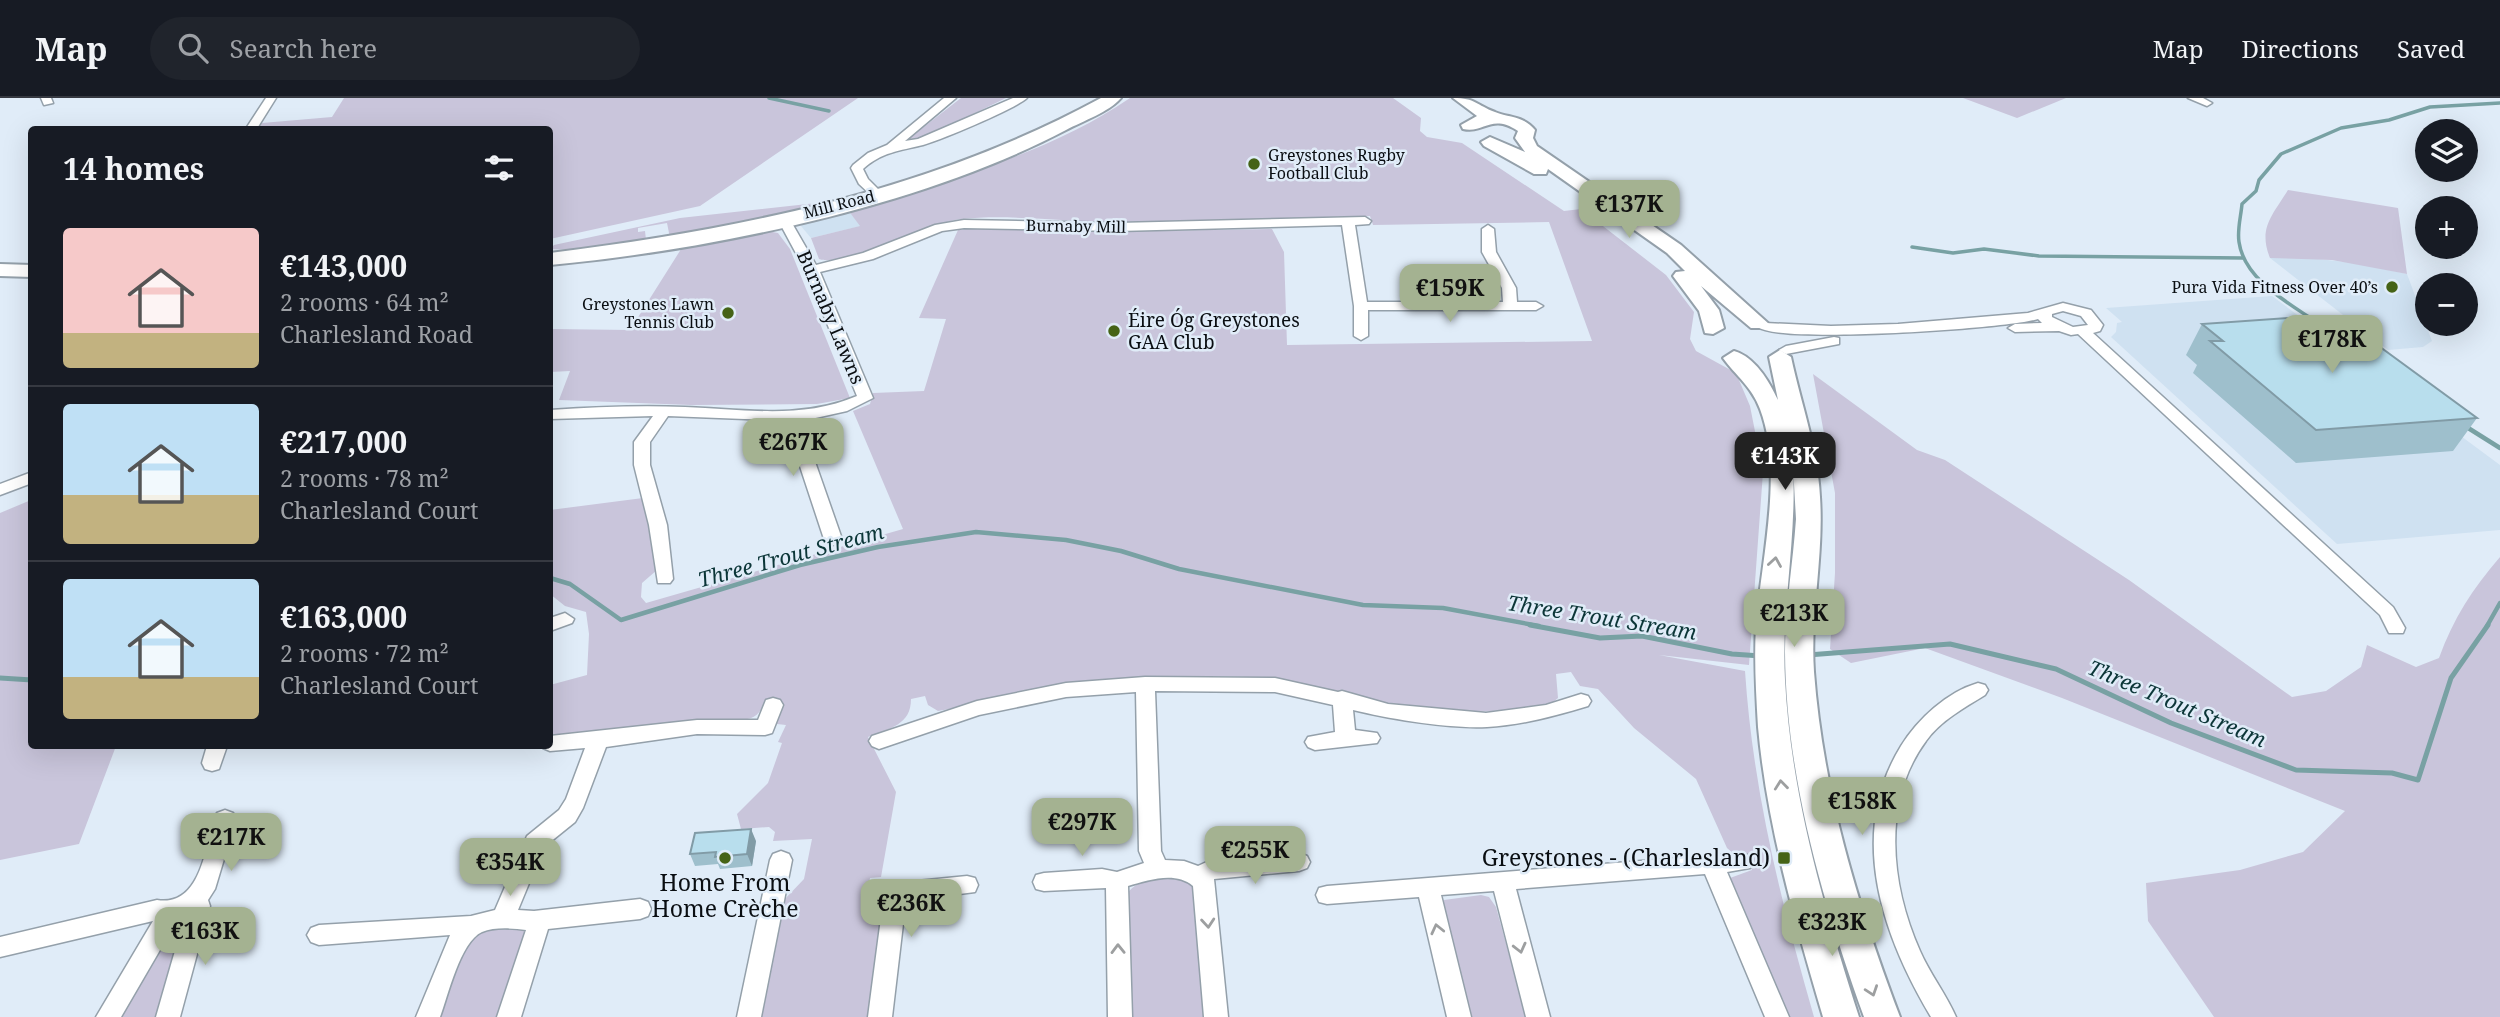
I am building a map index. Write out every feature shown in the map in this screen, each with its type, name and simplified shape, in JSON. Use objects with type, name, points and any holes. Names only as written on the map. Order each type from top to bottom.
[{"type":"main road","name":"Mill Road","points":[[553,259],[684,241],[878,195],[992,158],[1113,98]]},
{"type":"main road","points":[[1444,98],[1469,125]]},
{"type":"main road","points":[[1461,98],[1492,118],[1520,124],[1527,130],[1524,138]]},
{"type":"main road","points":[[1469,125],[1492,118]]},
{"type":"main road","points":[[1469,125],[1467,131],[1472,137],[1490,142],[1528,161],[1669,263],[1703,300],[1709,310],[1713,328]]},
{"type":"main road","points":[[1490,142],[1512,142],[1524,138]]},
{"type":"main road","points":[[1524,138],[1531,149],[1674,249],[1737,309],[1783,339],[1783,353],[1806,458],[1808,530],[1801,626],[1785,669],[1783,801],[1798,869],[1841,1017]]},
{"type":"main road","points":[[0,270],[28,271]]},
{"type":"main road","points":[[1762,326],[1732,321],[1713,328],[1708,337],[1711,344],[1748,367],[1759,382],[1770,408],[1782,463],[1783,519],[1773,574],[1770,630],[1806,736],[1817,808],[1882,1017]]},
{"type":"main road","points":[[1734,358],[1758,362],[1783,353]]},
{"type":"street","points":[[252,126],[271,98]]},
{"type":"street","points":[[891,147],[951,98]]},
{"type":"street","points":[[878,195],[863,181],[857,168],[872,155],[891,147],[921,142],[1022,98]]},
{"type":"street","points":[[2193,98],[2207,103]]},
{"type":"street","name":"Burnaby Lawns","points":[[553,414],[664,411],[804,415],[843,410],[865,398],[812,270],[783,218]]},
{"type":"street","name":"Burnaby Mill","points":[[812,270],[868,256],[939,228],[964,223],[1118,227],[1365,221]]},
{"type":"street","points":[[1348,222],[1349,251],[1358,276],[1363,306],[1361,336]]},
{"type":"street","points":[[1488,229],[1489,252],[1509,288],[1510,306]]},
{"type":"street","points":[[1363,306],[1536,306]]},
{"type":"street","points":[[1762,326],[1808,332],[1844,331],[2031,317],[2063,307],[2086,313],[2096,325],[2084,332]]},
{"type":"street","points":[[2045,311],[2045,319],[2057,327]]},
{"type":"street","points":[[1783,353],[1818,342],[2057,327],[2084,332],[2387,611],[2396,628]]},
{"type":"street","points":[[664,411],[642,442],[642,465],[658,525],[664,579]]},
{"type":"street","points":[[804,415],[798,436],[833,540]]},
{"type":"street","points":[[0,490],[28,479]]},
{"type":"street","points":[[1145,684],[1150,851],[1157,867]]},
{"type":"street","points":[[879,741],[977,708],[1066,690],[1145,684],[1275,685],[1342,698],[1388,711],[1486,720],[1546,712],[1580,701]]},
{"type":"street","points":[[1944,1017],[1915,964],[1896,918],[1883,866],[1883,815],[1894,775],[1919,735],[1943,713],[1978,690]]},
{"type":"street","points":[[1342,698],[1346,737]]},
{"type":"street","points":[[553,743],[598,740],[697,727],[765,728],[773,705]]},
{"type":"street","points":[[1315,741],[1346,737],[1370,738]]},
{"type":"street","points":[[502,921],[535,842],[567,816],[576,802],[598,740]]},
{"type":"street","points":[[0,947],[157,910],[170,912],[192,902],[204,889],[225,818]]},
{"type":"street","points":[[749,1017],[781,860]]},
{"type":"street","points":[[1200,877],[1213,868],[1299,862]]},
{"type":"street","points":[[1327,895],[1742,862]]},
{"type":"street","points":[[1712,864],[1777,1017]]},
{"type":"street","points":[[1044,882],[1102,878],[1117,881],[1157,867],[1200,877],[1204,882],[1216,1017]]},
{"type":"street","points":[[1117,881],[1120,1017]]},
{"type":"street","points":[[1503,882],[1538,1017]]},
{"type":"street","points":[[880,1017],[894,903],[907,891],[967,885]]},
{"type":"street","points":[[1428,887],[1459,1017]]},
{"type":"street","points":[[168,1017],[199,906],[192,902]]},
{"type":"street","points":[[319,935],[534,921],[640,909]]},
{"type":"street","points":[[108,1017],[170,912]]},
{"type":"street","points":[[509,1017],[538,932],[534,921]]},
{"type":"street","points":[[428,1017],[460,937],[471,926]]},
{"type":"shaded area","points":[[344,98],[858,98],[700,206],[553,238],[553,126],[259,126],[262,123],[332,117]]},
{"type":"shaded area","points":[[961,98],[1006,98],[926,137],[907,140]]},
{"type":"shaded area","points":[[1130,98],[1393,98],[1421,118],[1420,131],[1427,137],[1462,143],[1564,211],[1581,209],[1666,275],[1694,312],[1690,339],[1696,351],[1736,373],[1750,406],[1763,472],[1749,665],[1659,655],[1745,671],[1755,760],[1770,846],[1814,1017],[1787,1017],[1730,878],[1752,870],[1745,855],[1735,855],[1727,848],[1696,779],[1634,728],[1598,689],[1580,686],[1571,672],[1556,674],[1558,698],[1551,704],[1472,712],[1413,709],[1289,681],[1206,676],[1134,679],[1063,687],[938,711],[928,705],[925,696],[911,699],[910,708],[903,720],[868,737],[896,792],[881,877],[870,878],[867,896],[881,902],[883,911],[868,1017],[760,1017],[783,901],[804,879],[812,839],[773,841],[775,832],[769,827],[741,829],[737,814],[768,783],[782,743],[778,742],[786,725],[777,724],[774,720],[780,702],[765,701],[757,714],[743,720],[553,737],[553,684],[587,675],[589,634],[586,612],[565,606],[553,596],[553,510],[643,498],[657,570],[642,583],[641,597],[646,603],[903,529],[853,411],[870,404],[873,393],[924,391],[946,319],[919,318],[958,230],[983,227],[1078,232],[1272,229],[1284,252],[1287,345],[1592,341],[1549,222],[1373,225],[1370,216],[1115,222],[980,218],[946,222],[846,257],[819,259],[811,238],[860,226],[848,210],[958,177],[1030,151],[1098,118]]},
{"type":"shaded area","points":[[1963,98],[2066,98],[2017,118]]},
{"type":"shaded area","points":[[2288,190],[2398,208],[2407,274],[2332,260],[2270,258],[2265,238],[2266,230]]},
{"type":"shaded area","points":[[835,201],[670,238],[667,223],[638,228],[638,232],[645,231],[646,240],[574,250],[553,249],[554,245],[680,218]]},
{"type":"shaded area","points":[[848,210],[861,226],[811,238],[801,226],[804,222]]},
{"type":"shaded area","name":"Greystones Lawn Tennis Club","points":[[762,230],[778,233],[790,249],[850,398],[817,404],[691,405],[559,400],[570,371],[553,372],[553,329],[630,330],[683,246]]},
{"type":"shaded area","points":[[2299,257],[2355,263],[2407,274],[2415,295],[2415,336],[2430,336],[2432,341],[2423,347],[2388,350],[2270,258]]},
{"type":"shaded area","points":[[2272,296],[2500,465],[2500,530],[2337,544],[2111,337],[2116,332],[2117,323],[2122,322],[2106,308]]},
{"type":"shaded area","points":[[1813,374],[1917,450],[1945,460],[2129,580],[2292,697],[2326,691],[2361,667],[2367,645],[2416,667],[2439,658],[2465,604],[2500,557],[2500,1017],[2214,1017],[2148,921],[2146,883],[2240,870],[2303,852],[2345,811],[2062,698],[1925,648],[1851,663],[1830,649],[1835,573],[1835,493]]},
{"type":"shaded area","points":[[28,501],[28,749],[115,749],[79,844],[0,860],[0,513]]},
{"type":"shaded area","points":[[1183,878],[1193,883],[1205,1017],[1128,1017],[1127,894],[1138,884],[1145,882]]},
{"type":"shaded area","points":[[1481,895],[1489,897],[1496,907],[1526,1017],[1468,1017],[1441,907],[1444,900]]},
{"type":"shaded area","points":[[184,912],[157,1017],[117,1017],[174,919]]},
{"type":"shaded area","points":[[523,927],[529,931],[499,1017],[438,1017],[468,941],[481,931]]},
{"type":"building","points":[[2317,316],[2356,345],[2376,344],[2477,418],[2316,430],[2210,341],[2223,341],[2202,324]]},
{"type":"building","points":[[751,829],[747,854],[715,857],[716,852],[690,854],[695,833]]},
{"type":"waterway","points":[[769,98],[829,111]]},
{"type":"waterway","name":"Three Trout Stream","points":[[2312,319],[2278,296],[2257,277],[2242,255],[2239,242],[2242,204],[2256,191],[2259,180],[2281,154],[2341,128],[2389,120],[2430,107],[2500,103]]},
{"type":"waterway","points":[[1912,247],[1953,253],[1984,249],[2039,256],[2243,258]]},
{"type":"waterway","name":"Three Trout Stream","points":[[2465,426],[2500,448]]},
{"type":"waterway","name":"Three Trout Stream","points":[[553,579],[570,584],[621,620],[800,565],[878,547],[976,532],[1066,540],[1121,551],[1179,569],[1363,605],[1443,608],[1539,626]]},
{"type":"waterway","name":"Three Trout Stream","points":[[2487,626],[2500,603]]},
{"type":"waterway","name":"Three Trout Stream","points":[[1530,625],[1600,638],[1642,636],[1732,654],[1761,656]]},
{"type":"waterway","name":"Three Trout Stream","points":[[1808,655],[1950,644],[2056,669],[2171,723],[2296,770],[2392,773],[2418,780],[2451,678],[2488,625]]},
{"type":"waterway","name":"Three Trout Stream","points":[[0,678],[28,680]]},
{"type":"place","name":"Greystones Rugby Football Club","points":[[1254,164]]},
{"type":"place","name":"Pura Vida Fitness Over 40’s","points":[[2392,287]]},
{"type":"place","name":"Greystones Lawn Tennis Club","points":[[728,313]]},
{"type":"place","name":"Éire Óg Greystones GAA Club","points":[[1114,331]]},
{"type":"place","name":"Home From Home Crèche","points":[[725,858]]},
{"type":"place","name":"Greystones - (Charlesland)","points":[[1784,858]]}]
